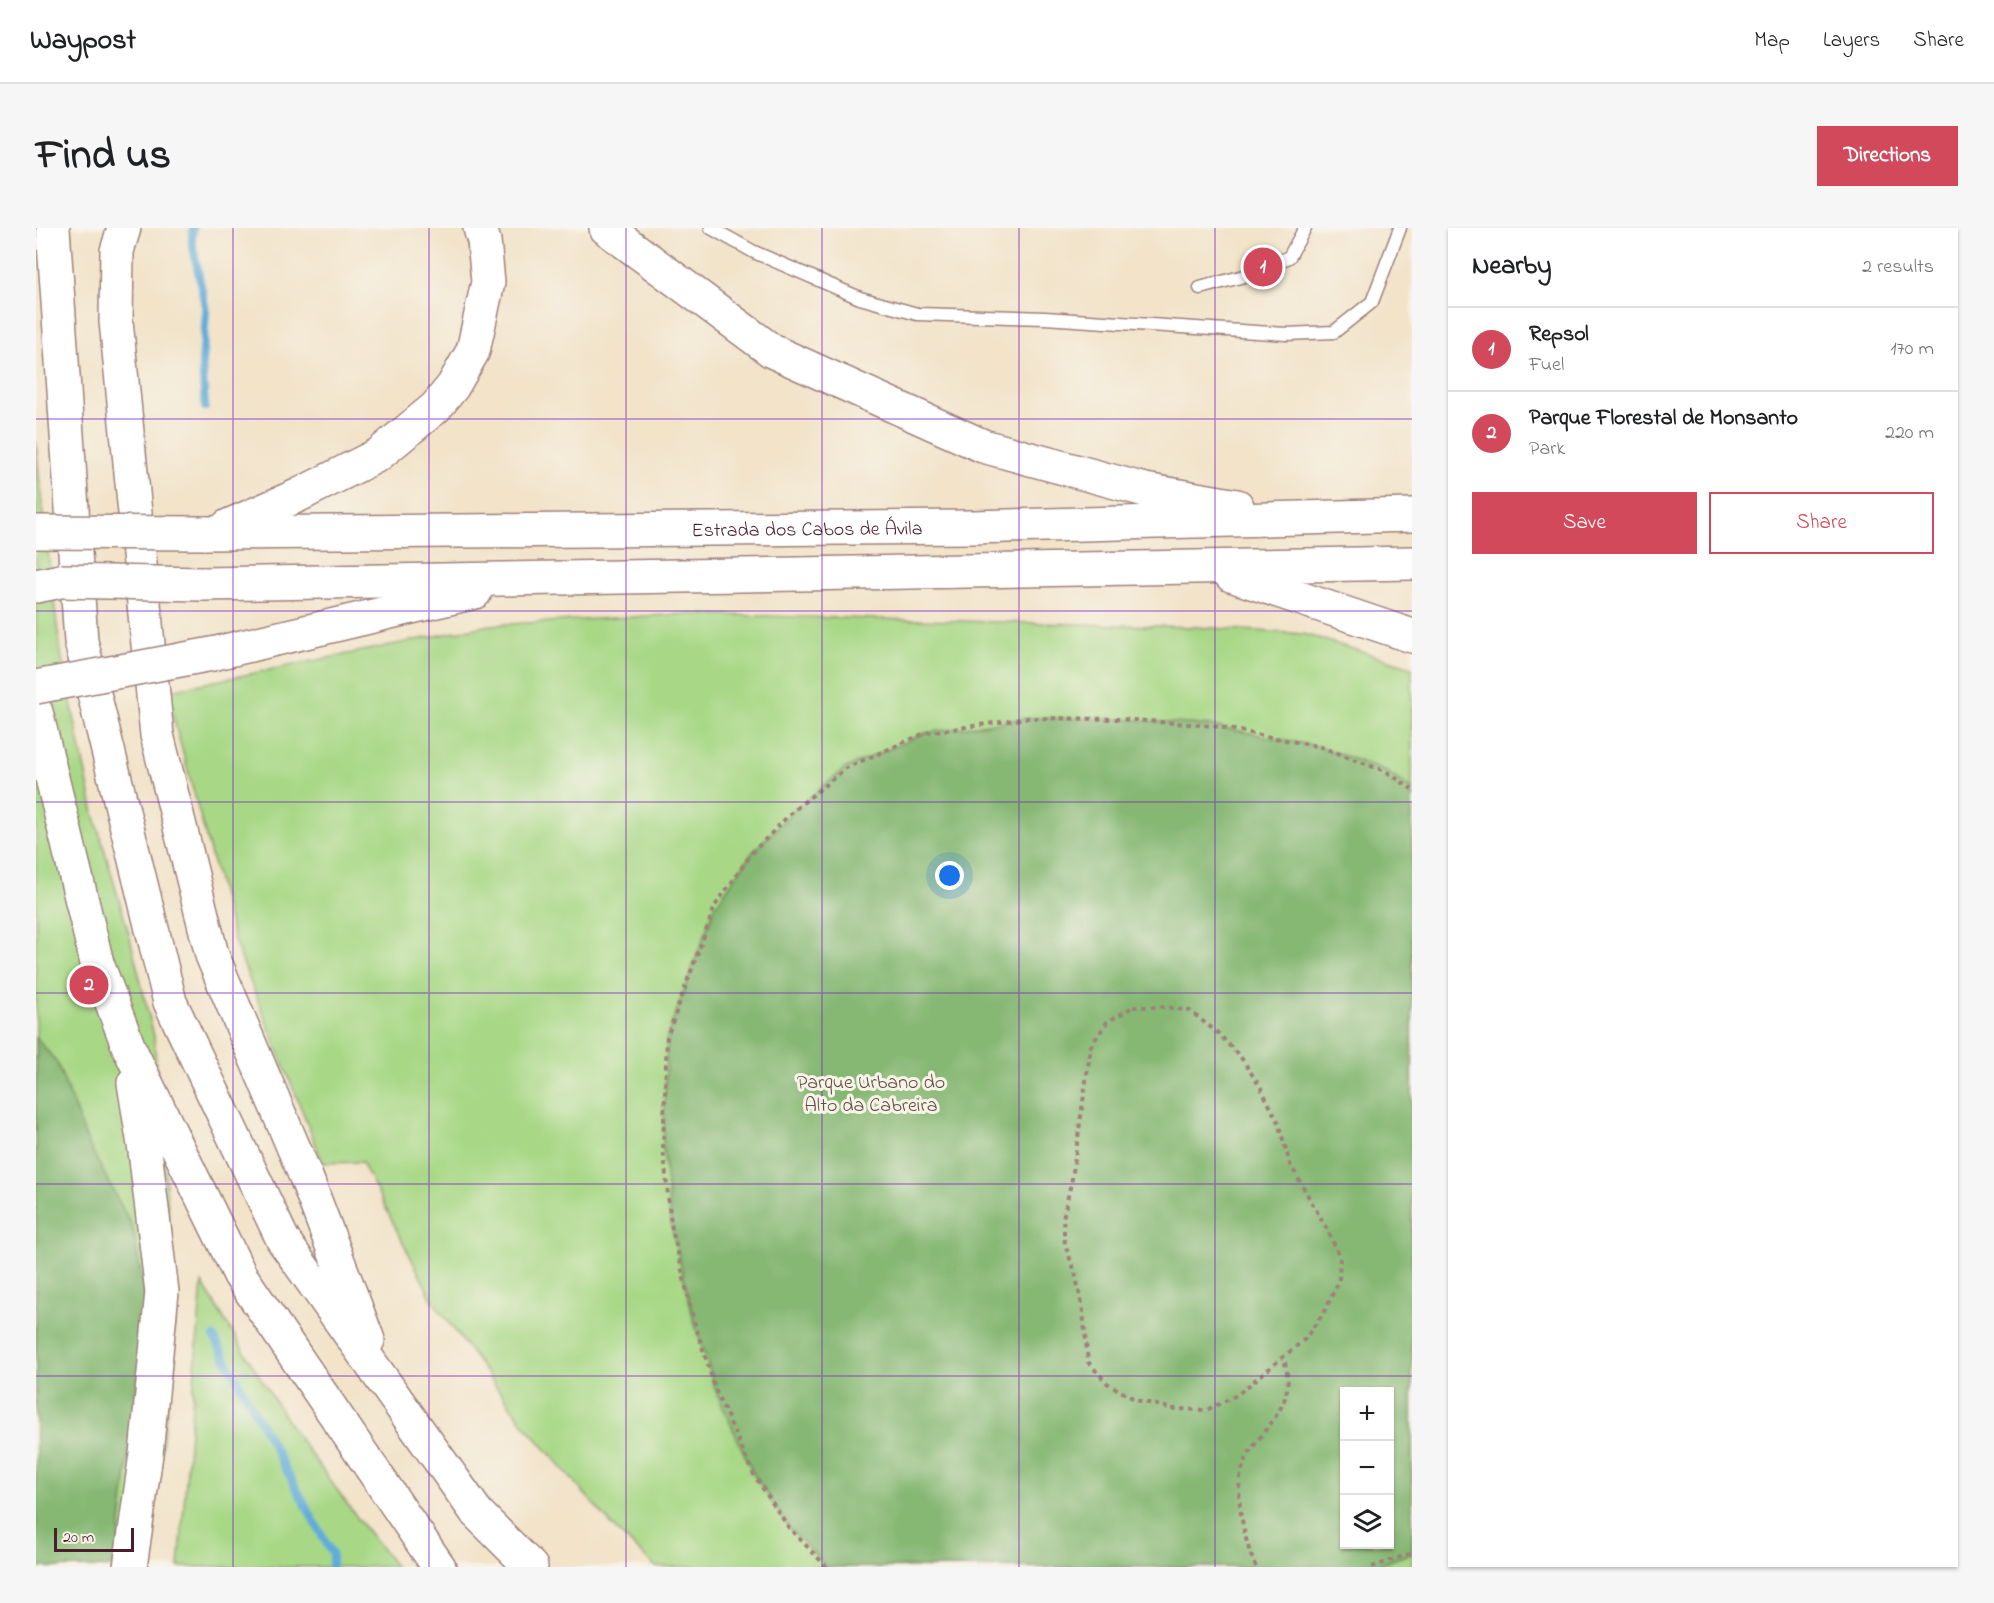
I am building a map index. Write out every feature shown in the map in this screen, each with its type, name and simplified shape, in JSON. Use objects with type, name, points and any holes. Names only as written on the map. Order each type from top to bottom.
[{"type":"highway","points":[[53,228],[81,641],[170,1002],[283,1240],[477,1513],[531,1567]]},
{"type":"highway","points":[[124,228],[117,251],[116,321],[157,735],[212,955],[306,1178],[385,1383]]},
{"type":"highway","points":[[209,532],[299,495],[378,455],[436,407],[453,386],[473,351],[488,282],[484,242],[480,228]]},
{"type":"highway","points":[[606,228],[772,351],[983,446],[1145,489],[1304,519]]},
{"type":"highway","name":"Estrada dos Cabos de Ávila","points":[[36,532],[973,527],[1412,515]]},
{"type":"highway","points":[[44,582],[202,584],[541,576],[832,574],[1412,563]]},
{"type":"highway","points":[[1209,568],[1412,636]]},
{"type":"highway","points":[[36,687],[212,654],[541,576]]},
{"type":"highway","points":[[36,712],[98,963],[129,1048],[240,1275],[439,1567]]},
{"type":"highway","points":[[129,1048],[146,1151],[162,1292],[146,1454],[130,1567]]},
{"type":"lane","points":[[711,228],[754,252],[860,298],[917,314],[1045,318],[1286,334],[1334,332],[1372,302],[1400,228]]},
{"type":"lane","points":[[1200,288],[1255,273],[1289,257],[1305,228]]},
{"type":"path","points":[[827,1567],[789,1528],[754,1475],[717,1394],[694,1321],[671,1224],[666,1180],[663,1147],[667,1037],[716,906],[752,853],[793,811],[846,768],[925,733],[1028,718],[1120,719],[1225,728],[1321,747],[1387,772],[1412,789]]},
{"type":"path","points":[[1133,1007],[1166,1007],[1190,1011],[1218,1033],[1242,1059],[1261,1088],[1278,1122],[1290,1164],[1340,1257],[1339,1281],[1324,1312],[1305,1339],[1283,1358],[1237,1395],[1207,1410],[1173,1409],[1136,1400],[1107,1383],[1088,1362],[1083,1311],[1075,1272],[1065,1245],[1063,1218],[1072,1179],[1091,1046],[1107,1022],[1133,1007]]},
{"type":"path","points":[[1256,1567],[1240,1497],[1242,1472],[1253,1449],[1284,1403],[1289,1382],[1283,1358]]},
{"type":"path","points":[[1372,1567],[1412,1553]]},
{"type":"green space","points":[[36,441],[60,649],[94,814],[129,934],[154,1036],[175,1296],[172,1372],[146,1567],[36,1567]]},
{"type":"green space","name":"Parque Urbano do Alto da Cabreira","points":[[684,614],[1195,627],[1304,634],[1412,667],[1412,1567],[656,1567],[617,1531],[523,1423],[433,1301],[362,1162],[323,1163],[235,943],[166,691],[490,625]]},
{"type":"green space","points":[[1028,718],[1120,719],[1214,726],[1321,747],[1387,772],[1412,789],[1412,1553],[1372,1567],[827,1567],[789,1528],[754,1475],[717,1394],[694,1321],[671,1224],[663,1147],[667,1037],[715,906],[752,853],[793,811],[846,768],[925,733]]},
{"type":"green space","points":[[36,1037],[57,1063],[88,1143],[133,1228],[146,1304],[116,1567],[36,1567]]},
{"type":"green space","points":[[202,1283],[291,1427],[396,1567],[179,1567]]},
{"type":"waterway","points":[[193,228],[192,241],[206,311],[202,363],[205,407]]},
{"type":"waterway","points":[[214,1337],[332,1554],[332,1567]]},
{"type":"place","name":"Repsol","points":[[1263,267]]},
{"type":"place","name":"Parque Florestal de Monsanto","points":[[89,985]]}]
